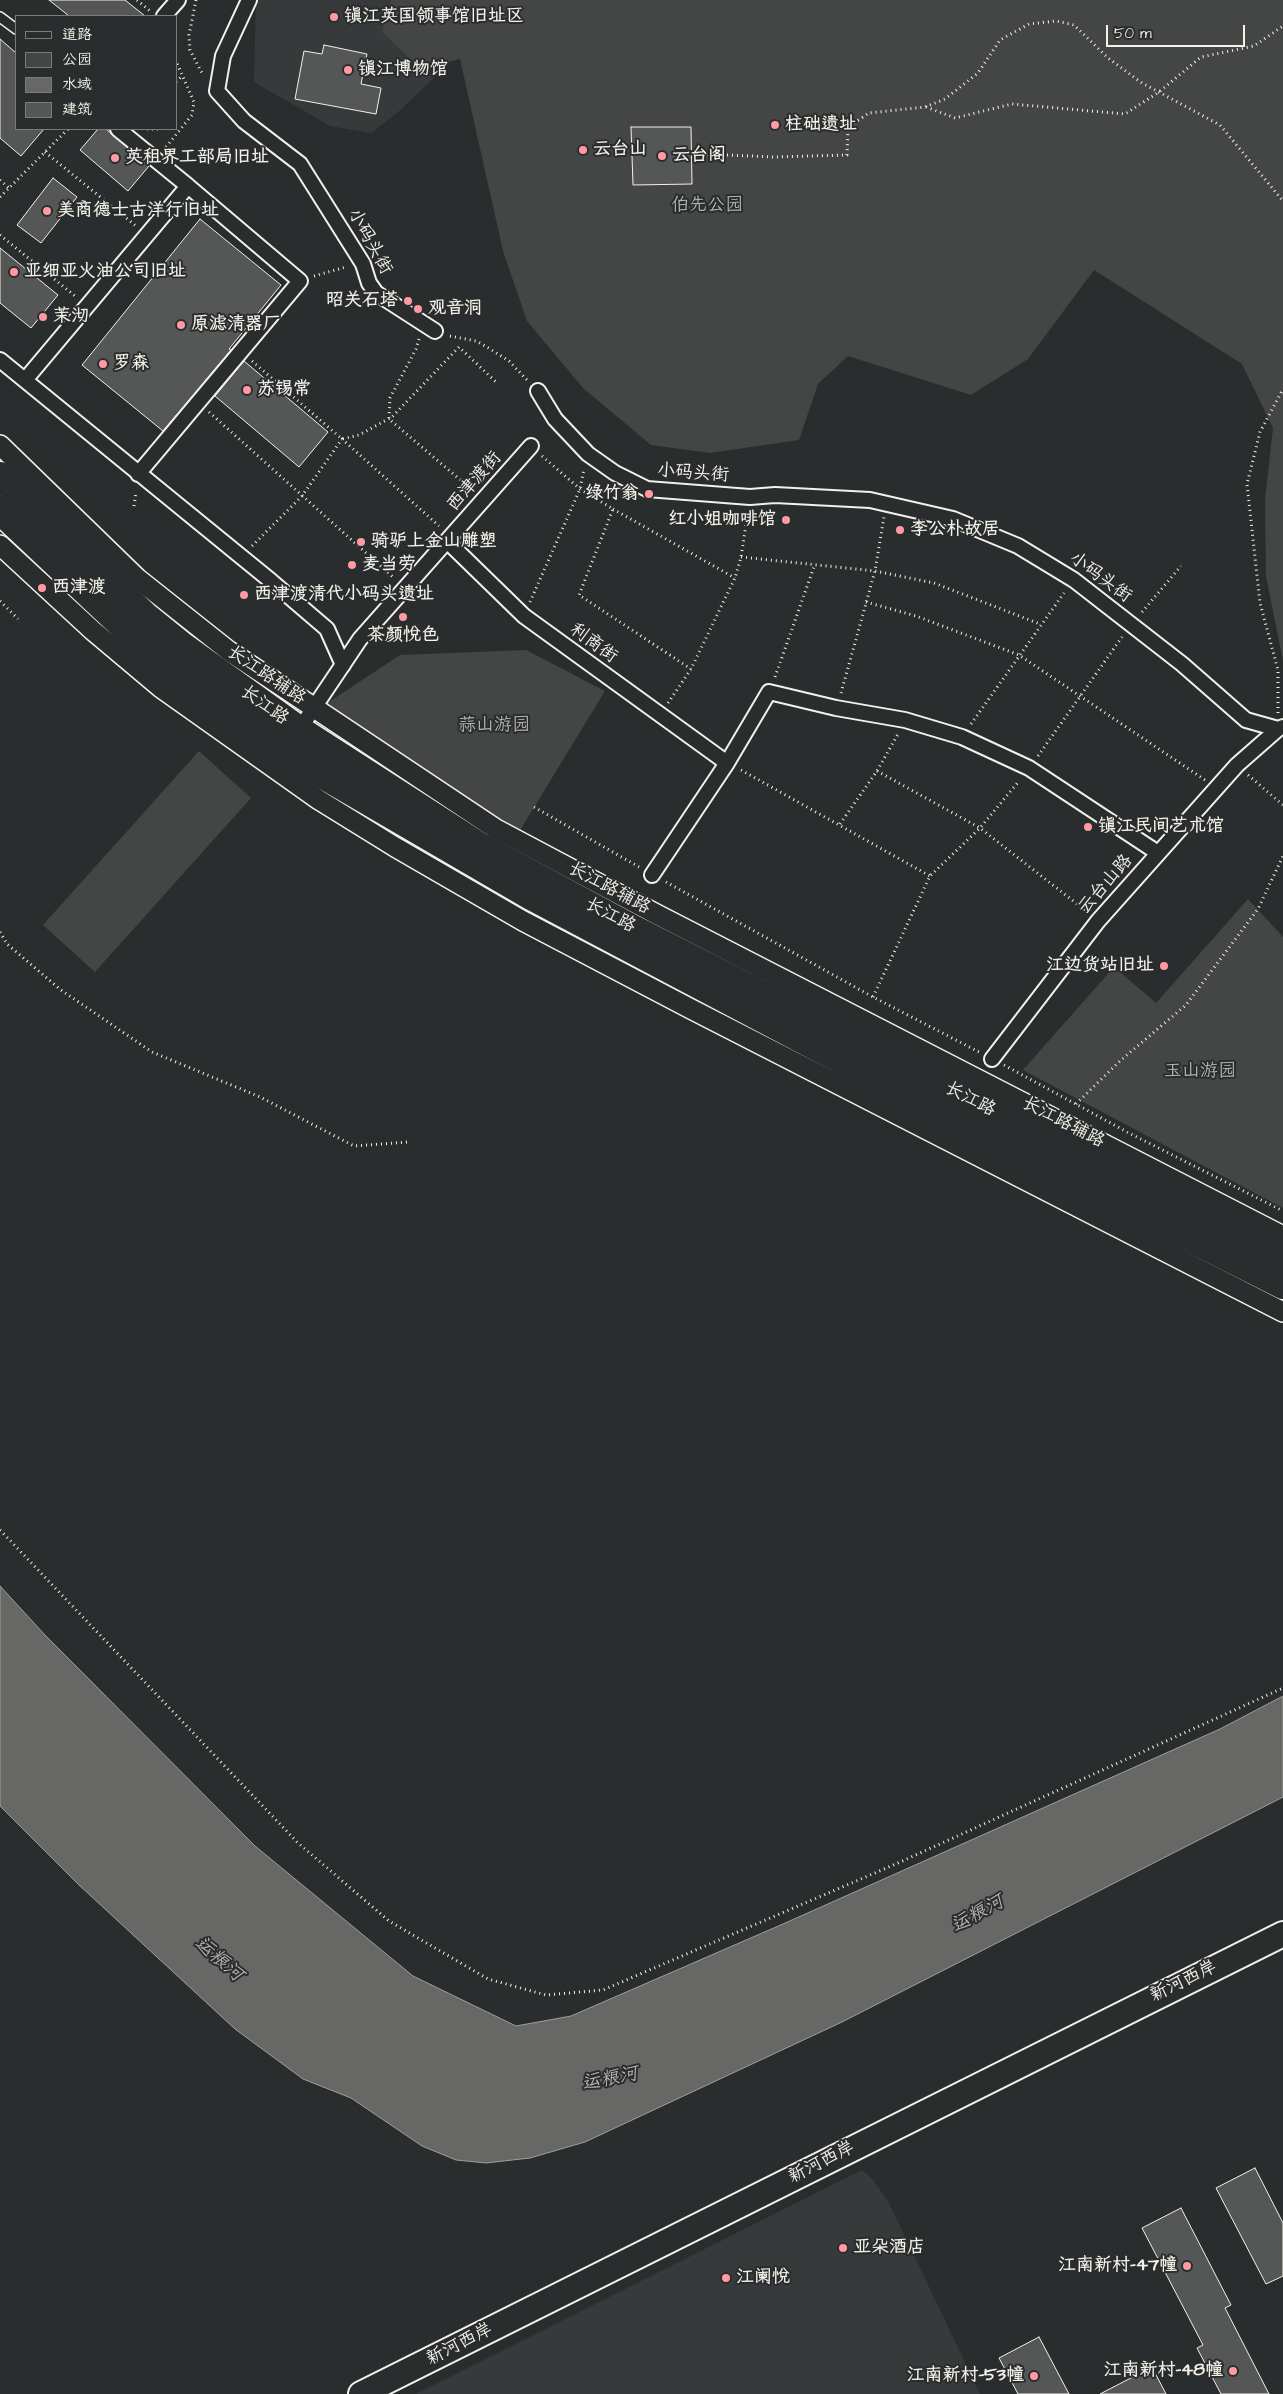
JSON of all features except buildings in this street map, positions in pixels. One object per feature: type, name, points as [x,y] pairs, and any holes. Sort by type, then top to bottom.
[{"type":"main road","name":"长江路","points":[[0,476],[40,517],[153,622],[221,676],[387,789],[488,851],[636,931],[1283,1259]]},
{"type":"main road","name":"长江路","points":[[0,510],[153,654],[218,704],[314,770],[523,891],[617,942],[978,1132],[1283,1285]]},
{"type":"street","points":[[165,15],[178,0]]},
{"type":"street","points":[[218,92],[223,56],[249,0]]},
{"type":"street","name":"小码头街","points":[[218,92],[244,121],[300,164],[323,197],[363,264],[369,283],[376,293],[435,330]]},
{"type":"street","points":[[119,130],[300,281],[138,474]]},
{"type":"street","points":[[25,380],[188,186]]},
{"type":"street","points":[[0,360],[326,629],[343,665]]},
{"type":"street","name":"小码头街","points":[[538,391],[555,419],[588,454],[615,472],[647,489],[750,497],[775,495],[870,500],[953,519],[1018,546],[1074,580],[1182,664],[1246,720],[1280,728]]},
{"type":"street","name":"长江路辅路","points":[[0,445],[137,578],[229,651],[496,829],[666,920],[1283,1236]]},
{"type":"street","name":"西津渡街","points":[[299,730],[360,640],[531,446]]},
{"type":"street","name":"利商街","points":[[447,541],[524,616],[659,716],[727,763]]},
{"type":"street","points":[[0,545],[92,630],[161,688],[318,800],[395,848],[523,921],[691,1010],[1283,1312]]},
{"type":"street","points":[[652,874],[727,763],[769,692],[836,708],[905,720],[962,736],[1029,768],[1158,853]]},
{"type":"street","name":"云台山路","points":[[992,1059],[1098,921],[1216,787],[1237,765],[1280,728]]},
{"type":"street","name":"新河西岸","points":[[361,2394],[1283,1934]]},
{"type":"lane","points":[[0,17],[15,28]]},
{"type":"path","points":[[137,0],[155,15]]},
{"type":"path","points":[[196,0],[190,25],[190,50],[198,68],[218,92]]},
{"type":"path","points":[[702,154],[774,157],[847,155],[848,127],[869,113],[925,107],[945,99],[978,73],[1000,40],[1029,24],[1056,21],[1074,25],[1108,58],[1159,92],[1220,125],[1283,201]]},
{"type":"path","points":[[925,107],[955,118],[1012,104],[1125,114],[1159,92],[1201,57],[1254,46],[1283,26]]},
{"type":"path","points":[[155,159],[180,132],[192,115],[194,102],[178,66]]},
{"type":"path","points":[[178,80],[182,76]]},
{"type":"path","points":[[0,197],[67,130]]},
{"type":"path","points":[[45,152],[147,235]]},
{"type":"path","points":[[0,180],[9,188]]},
{"type":"path","points":[[0,235],[87,306]]},
{"type":"path","points":[[310,277],[339,268]]},
{"type":"path","points":[[389,419],[390,398],[416,349],[423,322]]},
{"type":"path","points":[[435,330],[476,341],[487,347],[509,361],[538,391]]},
{"type":"path","points":[[242,558],[302,496],[342,439],[359,436],[389,419],[458,347],[496,382]]},
{"type":"path","points":[[241,352],[446,532],[447,541]]},
{"type":"path","points":[[1280,728],[1278,670],[1260,604],[1247,484],[1260,432],[1283,389]]},
{"type":"path","points":[[198,402],[405,588]]},
{"type":"path","points":[[389,419],[483,500]]},
{"type":"path","points":[[531,446],[580,489],[735,578]]},
{"type":"path","points":[[524,616],[580,489]]},
{"type":"path","points":[[659,716],[691,669],[735,578],[741,557],[750,497]]},
{"type":"path","points":[[836,708],[875,571],[886,504]]},
{"type":"path","points":[[613,509],[578,595],[691,669]]},
{"type":"path","points":[[741,557],[875,571],[934,583],[1040,624]]},
{"type":"path","points":[[769,692],[815,564]]},
{"type":"path","points":[[962,736],[1009,672],[1018,655],[1040,624],[1074,580]]},
{"type":"path","points":[[0,601],[18,619]]},
{"type":"path","points":[[866,602],[916,616],[1018,655],[1216,787]]},
{"type":"path","points":[[840,824],[877,771],[905,720]]},
{"type":"path","points":[[727,763],[840,824],[930,876]]},
{"type":"path","points":[[1237,765],[1283,805]]},
{"type":"path","points":[[877,771],[980,828],[1098,921]]},
{"type":"path","points":[[534,807],[873,997],[1283,1211]]},
{"type":"path","points":[[1076,1104],[1121,1060],[1186,1005],[1258,910],[1283,856]]},
{"type":"path","points":[[0,932],[7,944],[61,990],[152,1052],[260,1097],[354,1146],[408,1142]]},
{"type":"path","points":[[0,1530],[297,1842],[382,1915],[488,1980],[546,1995],[603,1990],[898,1863],[1283,1688]]},
{"type":"shaded area","name":"镇江博物馆","points":[[256,0],[503,0],[456,57],[398,112],[371,133],[330,126],[254,82]]},
{"type":"shaded area","points":[[862,2170],[873,2180],[888,2201],[980,2394],[416,2394]]},
{"type":"green space","name":"伯先公园","points":[[391,0],[1283,0],[1283,661],[1266,576],[1265,500],[1273,428],[1242,364],[1094,270],[1028,359],[971,395],[848,356],[818,384],[799,440],[710,453],[651,445],[583,388],[527,321],[503,251],[460,59],[420,68],[382,32]]},
{"type":"green space","name":"蒜山游园","points":[[526,650],[605,691],[519,832],[326,704],[400,655]]},
{"type":"green space","points":[[199,751],[251,798],[95,972],[43,925]]},
{"type":"green space","name":"玉山游园","points":[[1248,899],[1283,937],[1283,1208],[1023,1070],[1114,967],[1156,1003]]},
{"type":"water","name":"运粮河","points":[[0,1586],[45,1635],[255,1846],[413,1976],[516,2026],[571,2016],[783,1924],[1220,1729],[1283,1696],[1283,1797],[842,2022],[585,2142],[530,2158],[486,2163],[456,2160],[422,2146],[351,2098],[303,2079],[235,2029],[79,1885],[0,1806]]},
{"type":"place","name":"镇江英国领事馆旧址区","points":[[334,17]]},
{"type":"place","name":"镇江博物馆","points":[[348,70]]},
{"type":"place","name":"柱础遗址","points":[[775,125]]},
{"type":"place","name":"云台山","points":[[583,150]]},
{"type":"place","name":"云台阁","points":[[662,156]]},
{"type":"place","name":"英租界工部局旧址","points":[[115,158]]},
{"type":"place","name":"美商德士古洋行旧址","points":[[47,211]]},
{"type":"place","name":"亚细亚火油公司旧址","points":[[14,272]]},
{"type":"place","name":"昭关石塔","points":[[408,301]]},
{"type":"place","name":"观音洞","points":[[418,309]]},
{"type":"place","name":"茉沏","points":[[43,317]]},
{"type":"place","name":"原滤清器厂","points":[[181,325]]},
{"type":"place","name":"罗森","points":[[103,364]]},
{"type":"place","name":"苏锡常","points":[[247,390]]},
{"type":"place","name":"绿竹翁","points":[[649,494]]},
{"type":"place","name":"红小姐咖啡馆","points":[[786,520]]},
{"type":"place","name":"李公朴故居","points":[[900,530]]},
{"type":"place","name":"骑驴上金山雕塑","points":[[361,542]]},
{"type":"place","name":"麦当劳","points":[[352,565]]},
{"type":"place","name":"西津渡","points":[[42,588]]},
{"type":"place","name":"西津渡清代小码头遗址","points":[[244,595]]},
{"type":"place","name":"茶颜悦色","points":[[403,617]]},
{"type":"place","name":"镇江民间艺术馆","points":[[1088,827]]},
{"type":"place","name":"江边货站旧址","points":[[1164,966]]},
{"type":"place","name":"亚朵酒店","points":[[843,2248]]},
{"type":"place","name":"江南新村-47幢","points":[[1187,2266]]},
{"type":"place","name":"江阑悦","points":[[726,2278]]},
{"type":"place","name":"江南新村-48幢","points":[[1233,2371]]},
{"type":"place","name":"江南新村-53幢","points":[[1034,2376]]}]
